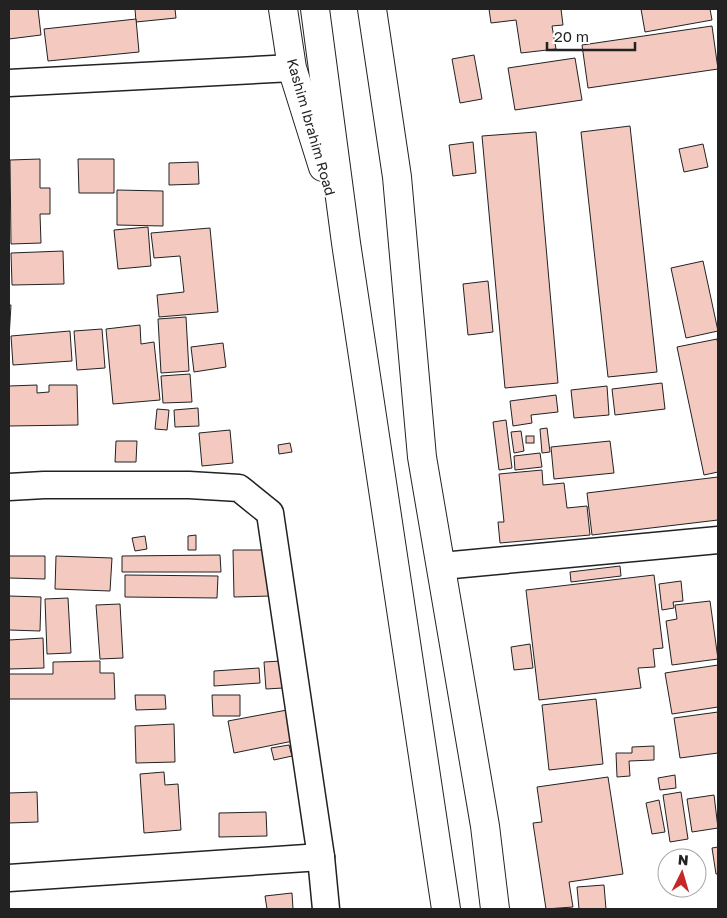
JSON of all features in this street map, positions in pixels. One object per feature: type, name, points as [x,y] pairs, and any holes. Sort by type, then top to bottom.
[{"type":"highway","name":"Kashim Ibrahim Road","points":[[283,9],[292,68],[346,243]]},
{"type":"highway","points":[[315,9],[346,243],[446,909]]},
{"type":"highway","points":[[372,9],[397,177],[422,457],[485,826],[495,909]]},
{"type":"street","points":[[9,83],[292,68]]},
{"type":"street","points":[[9,487],[44,485],[239,488],[270,513],[321,857],[326,909]]},
{"type":"street","points":[[442,566],[718,540]]},
{"type":"street","points":[[9,878],[321,857]]},
{"type":"building","points":[[9,9],[38,9],[41,35],[9,39]]},
{"type":"building","points":[[135,9],[175,9],[176,18],[136,22]]},
{"type":"building","points":[[489,9],[561,9],[563,25],[552,26],[556,49],[521,53],[516,20],[491,23]]},
{"type":"building","points":[[641,9],[710,9],[712,20],[645,32]]},
{"type":"building","points":[[136,19],[139,52],[48,61],[44,29]]},
{"type":"building","points":[[712,26],[718,69],[588,88],[582,45]]},
{"type":"building","points":[[474,55],[482,99],[460,103],[452,59]]},
{"type":"building","points":[[575,58],[582,100],[515,110],[508,68]]},
{"type":"building","points":[[630,126],[657,372],[608,377],[581,132]]},
{"type":"building","points":[[536,132],[558,383],[505,388],[482,136]]},
{"type":"building","points":[[473,142],[476,173],[453,176],[449,145]]},
{"type":"building","points":[[703,144],[708,167],[684,172],[679,149]]},
{"type":"building","points":[[40,159],[40,188],[50,188],[50,214],[40,214],[41,243],[11,244],[10,160]]},
{"type":"building","points":[[78,159],[114,159],[114,193],[79,193]]},
{"type":"building","points":[[198,162],[199,184],[169,185],[169,163]]},
{"type":"building","points":[[117,190],[163,191],[163,226],[117,225]]},
{"type":"building","points":[[148,227],[151,266],[118,269],[114,230]]},
{"type":"building","points":[[210,228],[218,312],[159,317],[157,295],[184,292],[180,256],[154,258],[151,233]]},
{"type":"building","points":[[63,251],[64,284],[12,285],[11,253]]},
{"type":"building","points":[[703,261],[718,331],[686,338],[671,268]]},
{"type":"building","points":[[488,281],[493,332],[468,335],[463,284]]},
{"type":"building","points":[[9,305],[11,305],[9,338]]},
{"type":"building","points":[[186,317],[189,371],[161,373],[158,319]]},
{"type":"building","points":[[140,325],[141,344],[154,342],[160,400],[113,404],[106,329]]},
{"type":"building","points":[[102,329],[105,368],[77,370],[74,331]]},
{"type":"building","points":[[70,331],[72,361],[13,365],[11,336]]},
{"type":"building","points":[[717,339],[718,472],[704,475],[677,347]]},
{"type":"building","points":[[223,343],[226,367],[194,372],[191,347]]},
{"type":"building","points":[[190,374],[192,402],[163,403],[161,376]]},
{"type":"building","points":[[662,383],[665,409],[615,415],[612,389]]},
{"type":"building","points":[[37,385],[37,393],[49,392],[49,385],[77,385],[78,425],[9,426],[9,386]]},
{"type":"building","points":[[607,386],[609,415],[574,418],[571,390]]},
{"type":"building","points":[[556,395],[558,412],[531,415],[532,423],[513,426],[510,401]]},
{"type":"building","points":[[198,408],[199,426],[175,427],[174,410]]},
{"type":"building","points":[[157,409],[169,410],[167,430],[155,429]]},
{"type":"building","points":[[506,420],[512,468],[499,470],[493,422]]},
{"type":"building","points":[[547,428],[550,452],[542,453],[540,429]]},
{"type":"building","points":[[230,430],[233,463],[202,466],[199,433]]},
{"type":"building","points":[[521,431],[524,451],[514,453],[511,432]]},
{"type":"building","points":[[526,436],[534,436],[534,443],[526,443]]},
{"type":"building","points":[[116,441],[137,441],[136,462],[115,462]]},
{"type":"building","points":[[610,441],[614,473],[554,479],[551,447]]},
{"type":"building","points":[[290,443],[292,452],[279,454],[278,445]]},
{"type":"building","points":[[540,453],[542,467],[515,470],[514,456]]},
{"type":"building","points":[[542,470],[543,485],[564,483],[567,508],[587,506],[590,535],[500,543],[498,522],[504,522],[499,474]]},
{"type":"building","points":[[718,477],[718,520],[592,535],[587,493]]},
{"type":"building","points":[[196,535],[196,550],[188,550],[188,536]]},
{"type":"building","points":[[145,536],[147,549],[135,551],[132,538]]},
{"type":"building","points":[[233,550],[270,550],[271,596],[234,597]]},
{"type":"building","points":[[220,555],[221,572],[122,572],[122,556]]},
{"type":"building","points":[[9,556],[45,556],[45,579],[9,578]]},
{"type":"building","points":[[56,556],[112,558],[110,591],[55,589]]},
{"type":"building","points":[[620,566],[621,576],[571,582],[570,572]]},
{"type":"building","points":[[125,575],[218,576],[217,598],[125,597]]},
{"type":"building","points":[[654,575],[663,648],[653,649],[655,667],[638,668],[641,688],[539,700],[526,590]]},
{"type":"building","points":[[681,581],[683,601],[673,602],[674,608],[662,610],[659,584]]},
{"type":"building","points":[[9,596],[41,597],[40,631],[9,630]]},
{"type":"building","points":[[68,598],[71,653],[47,654],[45,599]]},
{"type":"building","points":[[710,601],[718,659],[672,665],[666,621],[677,619],[675,605]]},
{"type":"building","points":[[120,604],[123,658],[100,659],[96,605]]},
{"type":"building","points":[[43,638],[44,668],[9,669],[9,640]]},
{"type":"building","points":[[530,644],[533,668],[514,670],[511,647]]},
{"type":"building","points":[[100,661],[100,673],[114,673],[115,699],[9,699],[9,674],[53,674],[53,662]]},
{"type":"building","points":[[281,661],[283,688],[266,689],[264,662]]},
{"type":"building","points":[[718,665],[718,707],[672,714],[665,673]]},
{"type":"building","points":[[259,668],[260,683],[214,686],[214,671]]},
{"type":"building","points":[[135,695],[165,695],[166,709],[136,710]]},
{"type":"building","points":[[212,695],[240,695],[240,716],[213,716]]},
{"type":"building","points":[[596,699],[603,764],[549,770],[542,705]]},
{"type":"building","points":[[287,710],[293,741],[234,753],[228,721]]},
{"type":"building","points":[[718,712],[718,753],[680,758],[674,718]]},
{"type":"building","points":[[174,724],[175,762],[136,763],[135,726]]},
{"type":"building","points":[[289,745],[292,756],[274,760],[271,748]]},
{"type":"building","points":[[654,746],[654,760],[629,761],[630,776],[617,777],[616,753],[632,753],[632,747]]},
{"type":"building","points":[[164,772],[165,785],[178,784],[181,830],[144,833],[140,774]]},
{"type":"building","points":[[675,775],[676,788],[660,790],[658,778]]},
{"type":"building","points":[[608,777],[623,874],[569,882],[573,907],[546,909],[533,823],[542,822],[537,787]]},
{"type":"building","points":[[37,792],[38,822],[9,823],[9,793]]},
{"type":"building","points":[[681,792],[688,839],[670,842],[663,795]]},
{"type":"building","points":[[714,795],[718,828],[692,832],[687,799]]},
{"type":"building","points":[[659,800],[665,832],[652,834],[646,803]]},
{"type":"building","points":[[266,812],[267,836],[219,837],[219,813]]},
{"type":"building","points":[[718,847],[718,874],[716,874],[712,848]]},
{"type":"building","points":[[604,885],[606,909],[579,909],[577,887]]},
{"type":"building","points":[[292,893],[293,909],[267,909],[265,896]]}]
